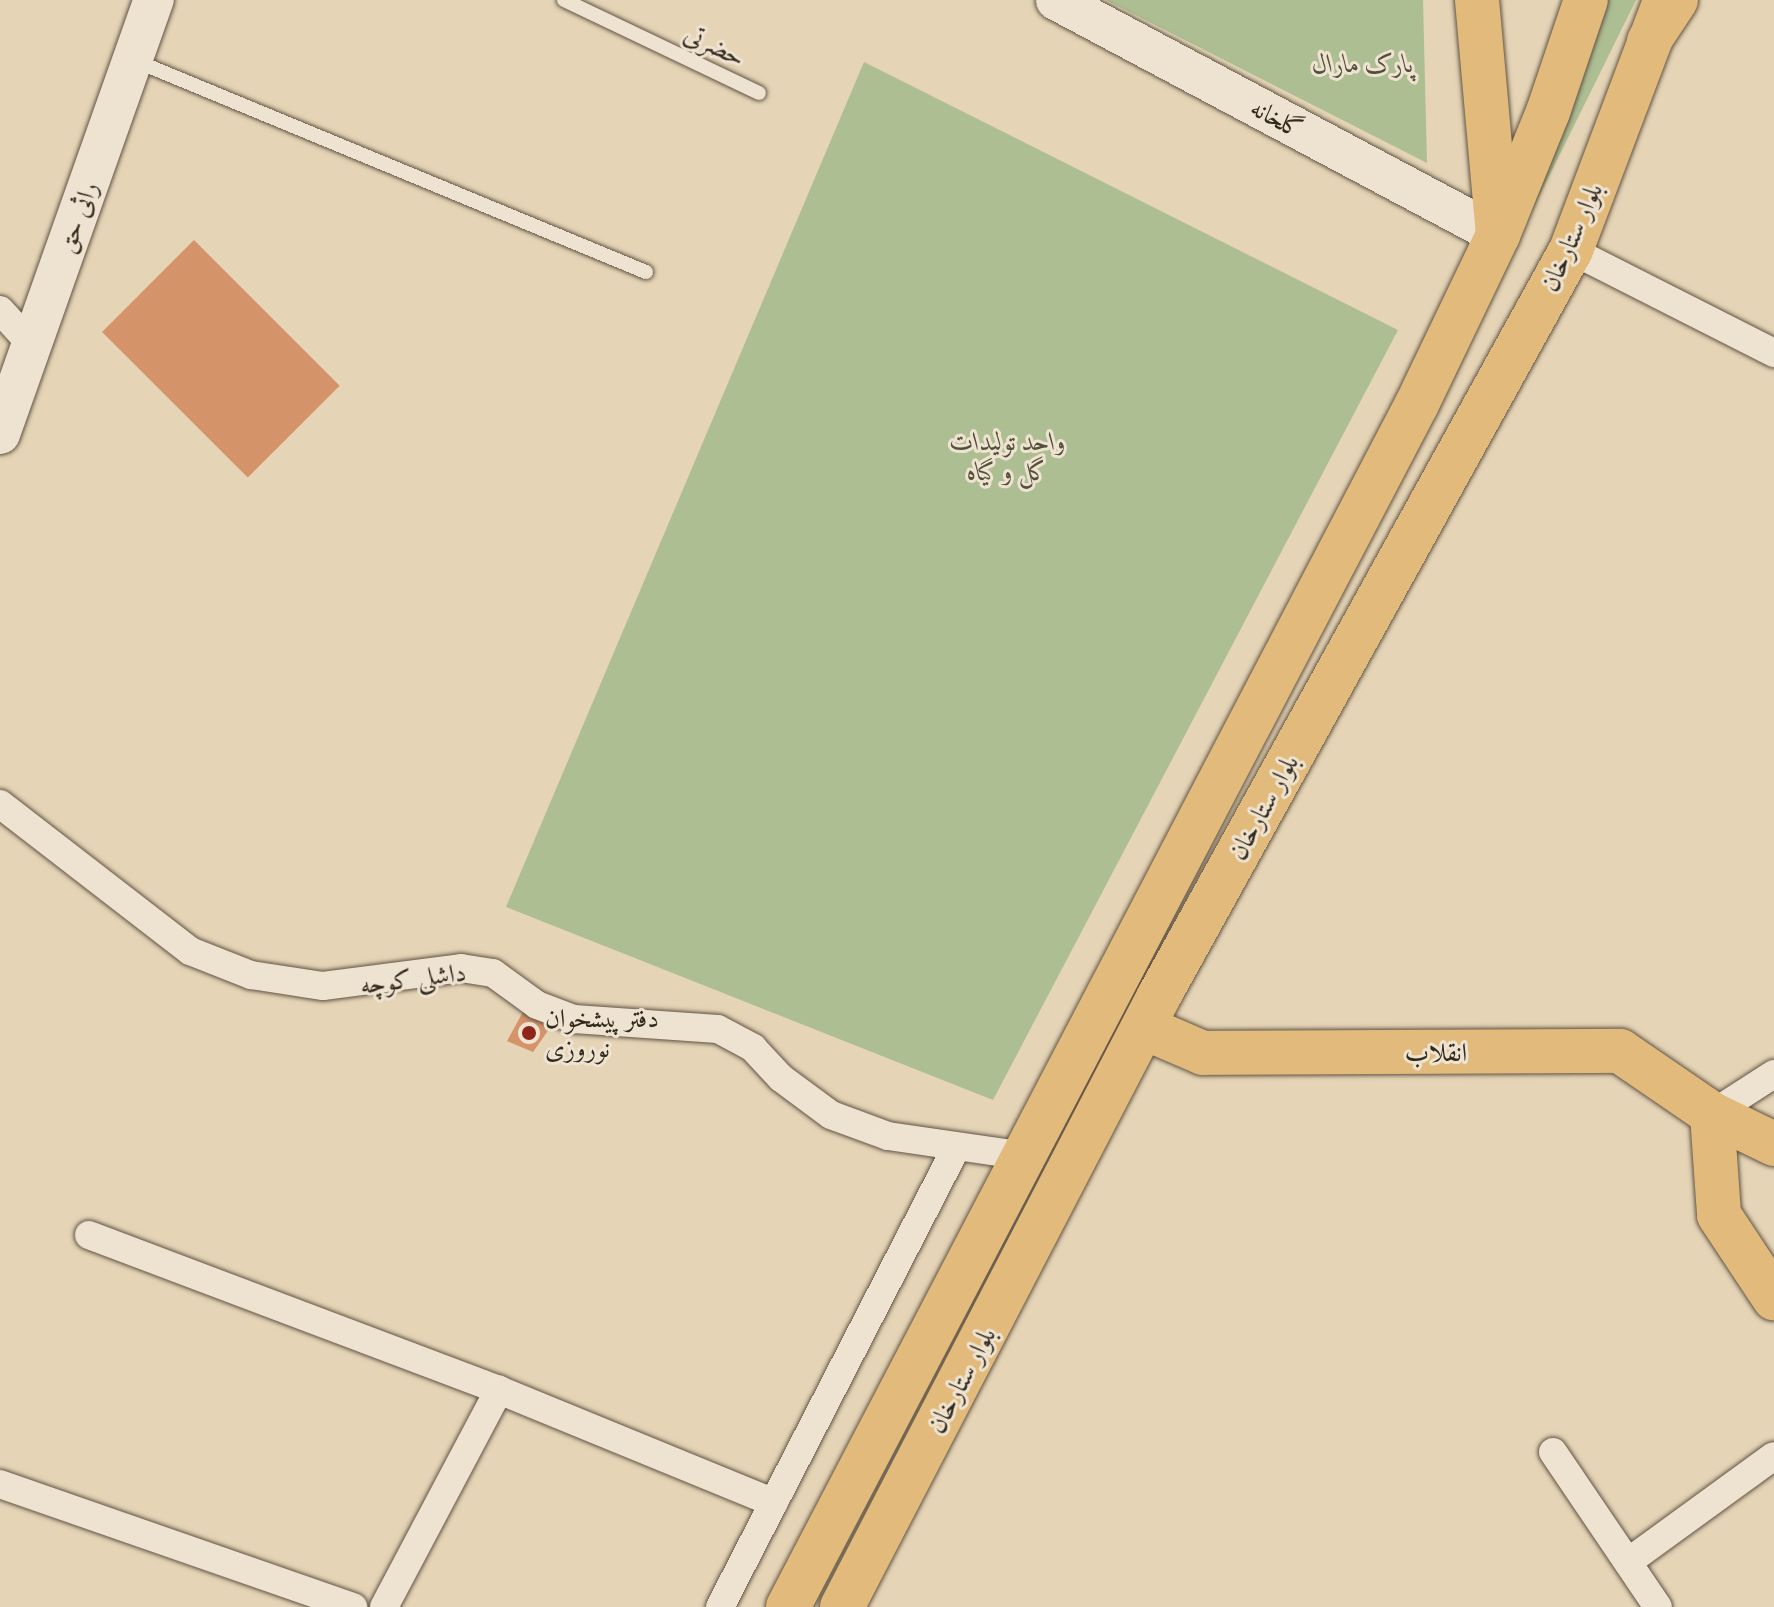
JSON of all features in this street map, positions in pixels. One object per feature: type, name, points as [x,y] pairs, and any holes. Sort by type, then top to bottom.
[{"type":"main road","name":"راثی حق","points":[[0,434],[154,0]]},
{"type":"main road","name":"گلخانه","points":[[1056,0],[1498,235]]},
{"type":"main road","points":[[1477,0],[1498,235]]},
{"type":"main road","name":"بلوار ستارخان","points":[[788,1607],[1417,404],[1498,235],[1548,112],[1586,0]]},
{"type":"main road","name":"بلوار ستارخان","points":[[842,1607],[1145,1028],[1571,250],[1665,0]]},
{"type":"main road","points":[[1649,41],[1676,0]]},
{"type":"main road","name":"انقلاب","points":[[1145,1028],[1203,1053],[1620,1051],[1712,1114],[1774,1144]]},
{"type":"main road","points":[[1712,1114],[1719,1215],[1774,1298]]},
{"type":"street","points":[[1571,250],[1774,353]]},
{"type":"street","points":[[0,310],[32,345]]},
{"type":"street","name":"داشلی کوچه","points":[[0,804],[190,951],[251,975],[345,986],[461,968],[493,973],[537,1005],[574,1019],[718,1029],[753,1048],[781,1078],[831,1115],[888,1136],[955,1150],[1025,1156]]},
{"type":"street","points":[[1712,1114],[1774,1074]]},
{"type":"street","points":[[720,1607],[955,1150]]},
{"type":"street","points":[[89,1235],[499,1390],[774,1503]]},
{"type":"street","points":[[384,1607],[499,1390]]},
{"type":"street","points":[[1553,1452],[1658,1607]]},
{"type":"street","points":[[1628,1562],[1774,1456]]},
{"type":"street","points":[[0,1484],[353,1607]]},
{"type":"lane","name":"حضرتی","points":[[564,0],[759,93]]},
{"type":"lane","points":[[133,60],[646,272]]},
{"type":"green space","name":"پارک مارال","points":[[1106,0],[1423,0],[1427,163]]},
{"type":"green space","points":[[1571,0],[1636,0],[1527,221]]},
{"type":"green space","name":"واحد تولیدات گل و گیاه","points":[[864,62],[1398,330],[993,1100],[506,907]]},
{"type":"building","points":[[194,240],[340,386],[248,478],[102,332]]},
{"type":"building","name":"دفتر پیشخوان نوروزی","points":[[524,1010],[552,1025],[533,1052],[507,1041]]},
{"type":"place","name":"دفتر پیشخوان نوروزی","points":[[529,1033]]}]
